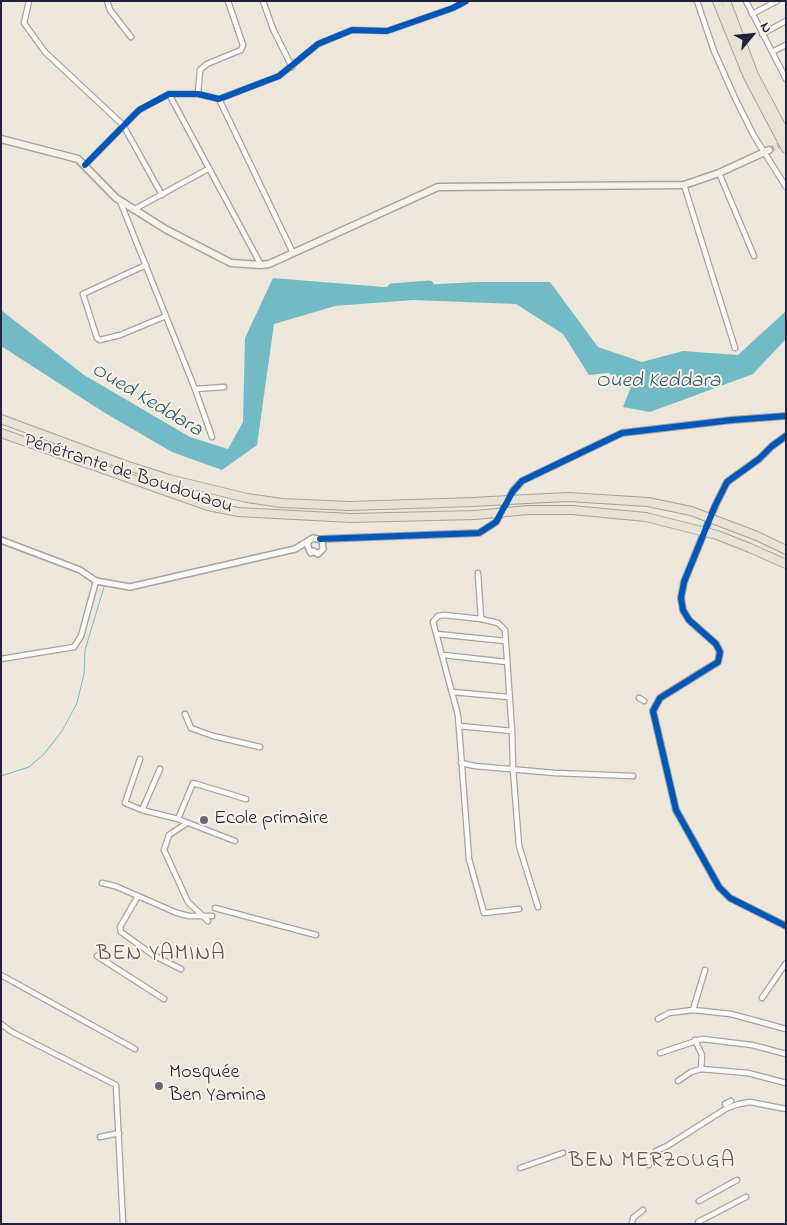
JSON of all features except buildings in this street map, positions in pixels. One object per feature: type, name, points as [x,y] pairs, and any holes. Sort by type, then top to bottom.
[{"type":"highway","points":[[717,1],[748,78],[786,149]]},
{"type":"highway","points":[[726,1],[754,75],[786,135]]},
{"type":"highway","name":"Pénétrante de Boudouaou","points":[[1,419],[125,465],[247,498],[282,503],[350,506],[569,497],[648,502],[691,511],[757,536],[786,550]]},
{"type":"highway","name":"Pénétrante de Boudouaou","points":[[1,433],[208,506],[238,512],[350,518],[475,515],[528,510],[572,510],[646,517],[717,535],[786,564]]},
{"type":"main road","points":[[1,139],[66,154],[78,159],[120,201],[133,210],[225,261],[261,265],[269,264],[438,187],[684,185],[719,173],[767,151]]},
{"type":"street","points":[[30,1],[24,23],[45,52],[123,125],[162,195]]},
{"type":"street","points":[[106,1],[110,10],[131,37]]},
{"type":"street","points":[[198,94],[200,70],[208,64],[241,50],[243,45],[228,1]]},
{"type":"street","points":[[263,1],[292,67]]},
{"type":"street","points":[[85,165],[139,110],[169,94],[198,94],[219,99],[279,76],[318,44],[352,30],[388,31],[453,8],[466,1]]},
{"type":"street","points":[[697,1],[714,51],[735,98],[786,187]]},
{"type":"street","points":[[746,1],[786,78]]},
{"type":"street","points":[[752,14],[777,1]]},
{"type":"street","points":[[762,34],[786,21]]},
{"type":"street","points":[[772,52],[786,45]]},
{"type":"street","points":[[169,94],[261,265]]},
{"type":"street","points":[[219,99],[293,253]]},
{"type":"street","points":[[133,210],[208,169]]},
{"type":"street","points":[[719,173],[754,256]]},
{"type":"street","points":[[684,185],[735,348]]},
{"type":"street","points":[[120,201],[195,389],[212,437]]},
{"type":"street","points":[[146,265],[83,294],[97,338],[100,340],[120,335],[166,316]]},
{"type":"street","points":[[195,389],[224,388]]},
{"type":"street","points":[[1,540],[80,570],[96,581],[130,587],[295,549],[314,538],[479,532],[496,522],[522,481],[622,433],[732,420],[786,416]]},
{"type":"street","points":[[786,436],[759,459],[727,482],[684,582],[681,598],[683,610],[689,620],[716,644],[720,652],[718,662],[660,698],[653,711],[676,810],[719,887],[730,898],[786,926]]},
{"type":"street","points":[[295,549],[318,554],[324,547],[338,538]]},
{"type":"street","points":[[320,539],[324,547]]},
{"type":"street","points":[[308,542],[310,551]]},
{"type":"street","points":[[478,573],[481,620]]},
{"type":"street","points":[[1,659],[74,647],[81,636],[96,581]]},
{"type":"street","points":[[519,909],[484,913],[469,859],[459,726],[438,634],[433,622],[438,616],[444,614],[498,623],[504,630],[519,846],[538,907]]},
{"type":"street","points":[[438,634],[505,641]]},
{"type":"street","points":[[443,655],[507,662]]},
{"type":"street","points":[[452,692],[510,696]]},
{"type":"street","points":[[639,698],[644,701]]},
{"type":"street","points":[[184,714],[191,728],[213,736],[260,747]]},
{"type":"street","points":[[459,726],[512,731]]},
{"type":"street","points":[[140,759],[125,802],[142,810],[178,819],[235,841]]},
{"type":"street","points":[[461,763],[513,769],[633,776]]},
{"type":"street","points":[[142,810],[160,769]]},
{"type":"street","points":[[178,819],[193,783],[246,799]]},
{"type":"street","points":[[187,823],[169,835],[164,850],[188,902],[208,921]]},
{"type":"street","points":[[102,883],[115,886],[177,913],[189,916],[212,916]]},
{"type":"street","points":[[138,896],[120,927],[121,932],[153,955],[181,969]]},
{"type":"street","points":[[215,908],[316,935]]},
{"type":"street","points":[[98,956],[164,999]]},
{"type":"street","points":[[762,998],[786,963]]},
{"type":"street","points":[[693,1010],[705,970]]},
{"type":"street","points":[[1,975],[135,1049]]},
{"type":"street","points":[[658,1019],[669,1013],[693,1010],[731,1014],[786,1029]]},
{"type":"street","points":[[1,1024],[12,1032],[116,1085],[123,1224]]},
{"type":"street","points":[[695,1040],[702,1055],[701,1069]]},
{"type":"street","points":[[660,1053],[695,1040],[752,1045],[786,1054]]},
{"type":"street","points":[[678,1081],[691,1072],[701,1069],[748,1073],[786,1083]]},
{"type":"street","points":[[725,1104],[731,1101]]},
{"type":"street","points":[[656,1151],[734,1105],[750,1102],[786,1109]]},
{"type":"street","points":[[100,1137],[119,1133]]},
{"type":"street","points":[[520,1168],[563,1153]]},
{"type":"street","points":[[647,1154],[649,1165]]},
{"type":"street","points":[[700,1201],[737,1180]]},
{"type":"street","points":[[698,1222],[746,1197]]},
{"type":"street","points":[[632,1224],[633,1218],[643,1210]]},
{"type":"water","name":"Oued Keddara","points":[[273,278],[384,287],[477,282],[550,282],[598,347],[642,362],[683,351],[738,355],[786,311],[786,339],[753,374],[650,412],[623,407],[632,384],[608,373],[589,375],[563,334],[516,304],[413,300],[335,306],[274,324],[257,445],[222,470],[172,452],[105,413],[1,346],[1,310],[84,375],[190,437],[228,449],[243,422],[245,338]]},
{"type":"waterway","name":"Oued Keddara","points":[[392,288],[429,285]]},
{"type":"waterway","points":[[1,776],[29,767],[44,754],[62,731],[77,703],[84,674],[85,650],[104,587]]},
{"type":"tunnel","points":[[769,150],[786,142]]},
{"type":"cycle path","points":[[85,165],[139,110],[169,94],[198,94],[219,99],[279,76],[318,44],[352,30],[387,31],[453,8],[466,1]]},
{"type":"cycle path","points":[[320,539],[479,533],[496,522],[513,491],[522,481],[622,433],[732,420],[786,416]]},
{"type":"cycle path","points":[[786,436],[759,459],[727,482],[715,506],[684,582],[681,598],[683,610],[689,620],[716,644],[720,652],[718,662],[660,698],[653,711],[676,810],[719,887],[730,898],[786,926]]},
{"type":"place","name":"Ecole primaire","points":[[204,820]]},
{"type":"place","name":"Mosquée Ben Yamina","points":[[159,1086]]},
{"type":"district","name":"BEN YAMINA","points":[[161,955]]},
{"type":"district","name":"BEN MERZOUGA","points":[[652,1162]]}]
